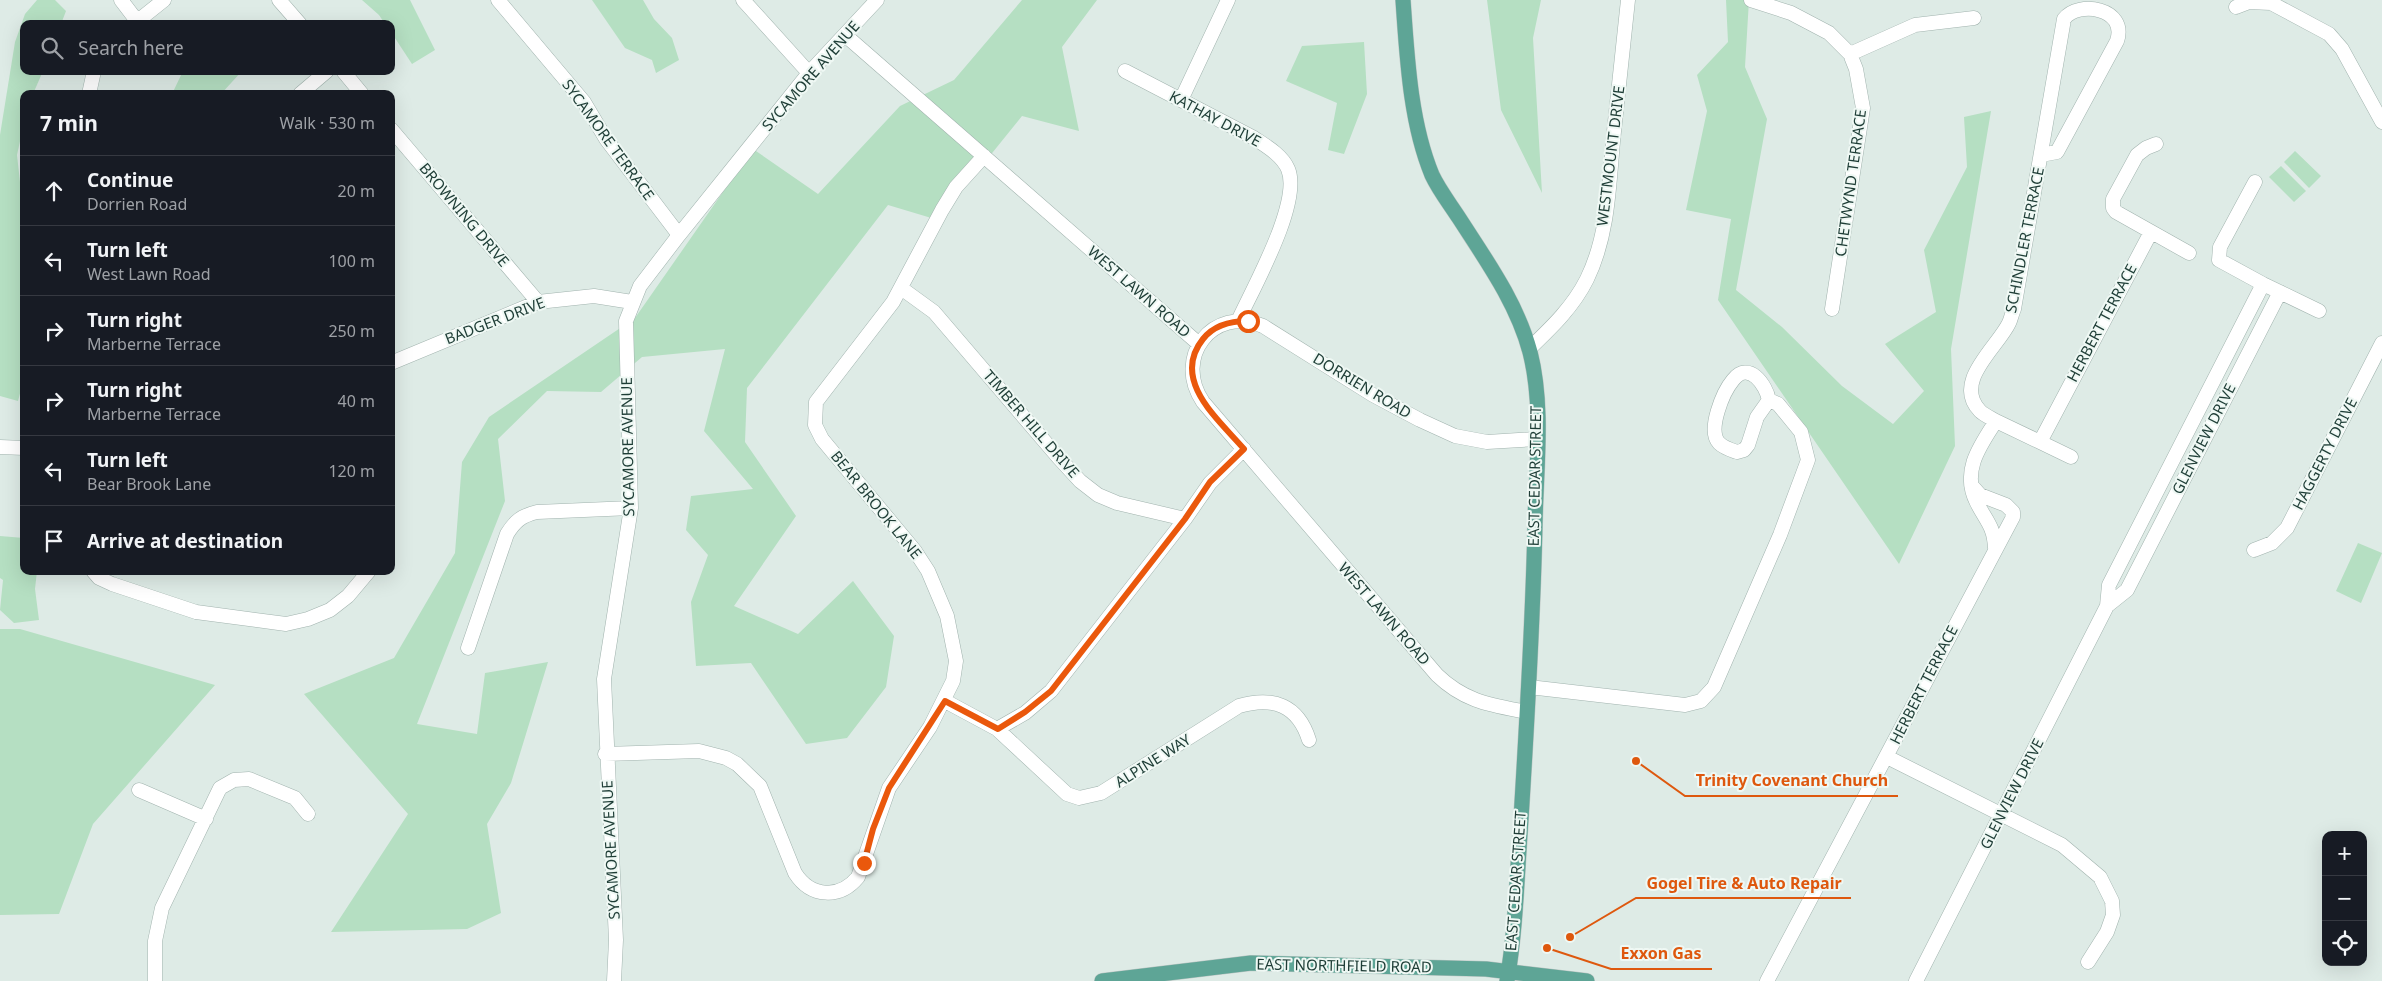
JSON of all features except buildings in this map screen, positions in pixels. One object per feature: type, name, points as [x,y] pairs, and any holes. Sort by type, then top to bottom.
[{"type":"main road","name":"EAST CEDAR STREET","points":[[1403,0],[1407,63],[1421,140],[1433,176],[1500,281],[1514,308],[1529,349],[1535,375],[1534,591],[1529,688],[1508,976]]},
{"type":"main road","name":"EAST NORTHFIELD ROAD","points":[[1102,981],[1219,974],[1251,964],[1587,981]]},
{"type":"street","points":[[122,0],[134,20]]},
{"type":"street","points":[[140,20],[164,0]]},
{"type":"street","points":[[279,0],[296,20]]},
{"type":"street","name":"SYCAMORE TERRACE","points":[[498,0],[584,102],[606,139],[679,235]]},
{"type":"street","points":[[743,0],[809,73]]},
{"type":"street","name":"SYCAMORE AVENUE","points":[[614,981],[616,940],[604,678],[631,508],[626,321],[640,286],[679,235],[809,73],[877,0]]},
{"type":"street","points":[[1181,100],[1228,0]]},
{"type":"street","name":"WESTMOUNT DRIVE","points":[[1529,349],[1562,318],[1572,304],[1587,278],[1598,250],[1607,211],[1628,0]]},
{"type":"street","name":"CHETWYND TERRACE","points":[[1751,0],[1791,13],[1829,33],[1850,54],[1860,83],[1863,108],[1832,309]]},
{"type":"street","name":"SCHINDLER TERRACE","points":[[1996,421],[1980,411],[1970,392],[1975,374],[2009,323],[2014,309],[2064,19],[2072,4],[2081,1],[2101,5],[2117,20],[2119,26],[2117,41],[2057,152],[2041,156]]},
{"type":"street","points":[[2236,7],[2248,2],[2270,3],[2329,34],[2342,49],[2382,122]]},
{"type":"street","points":[[1850,54],[1915,25],[1974,18]]},
{"type":"street","name":"WEST LAWN ROAD","points":[[845,36],[1199,344],[1192,364],[1193,379],[1198,394],[1437,675],[1451,689],[1484,704],[1527,712]]},
{"type":"street","name":"KATHAY DRIVE","points":[[1125,71],[1254,138],[1270,148],[1288,169],[1290,184],[1282,224],[1238,321]]},
{"type":"street","points":[[90,90],[93,75]]},
{"type":"street","points":[[305,90],[321,75]]},
{"type":"street","points":[[346,75],[359,90]]},
{"type":"street","name":"BROWNING DRIVE","points":[[395,134],[538,302]]},
{"type":"street","points":[[2156,144],[2146,148],[2137,155],[2112,204],[2116,212],[2188,253]]},
{"type":"street","name":"BEAR BROOK LANE","points":[[606,754],[699,751],[726,758],[737,764],[760,786],[800,880],[818,892],[833,893],[848,888],[858,877],[889,788],[945,701],[953,680],[956,661],[953,639],[939,593],[915,551],[817,433],[813,418],[816,402],[822,391],[873,330],[901,288],[956,187],[984,156]]},
{"type":"street","points":[[2255,182],[2220,247],[2218,256],[2222,262],[2319,311]]},
{"type":"street","name":"HERBERT TERRACE","points":[[2040,442],[2151,232]]},
{"type":"street","name":"GLENVIEW DRIVE","points":[[1916,981],[2107,606],[2109,586],[2264,284]]},
{"type":"street","name":"TIMBER HILL DRIVE","points":[[901,288],[934,312],[1080,481],[1098,495],[1117,503],[1185,519]]},
{"type":"street","name":"GLENVIEW DRIVE","points":[[2107,606],[2127,590],[2280,292]]},
{"type":"street","name":"BADGER DRIVE","points":[[395,361],[538,302],[594,296],[632,302]]},
{"type":"street","name":"DORRIEN ROAD","points":[[1199,344],[1213,329],[1238,321],[1263,326],[1373,395],[1455,436],[1487,442],[1536,439]]},
{"type":"street","name":"HAGGERTY DRIVE","points":[[2254,550],[2272,544],[2287,528],[2382,343]]},
{"type":"street","points":[[1752,374],[1760,378],[1767,390],[1769,400],[1761,409],[1748,445],[1744,450],[1737,452],[1719,443],[1715,435],[1714,420],[1733,380],[1738,375],[1752,374]]},
{"type":"street","points":[[1529,688],[1685,705],[1700,701],[1714,687],[1780,535],[1808,460],[1801,432],[1778,404],[1769,400]]},
{"type":"street","points":[[1995,548],[1993,529],[1977,504],[1970,473],[1974,455],[1996,421],[2071,457]]},
{"type":"street","points":[[0,447],[20,448]]},
{"type":"street","points":[[998,729],[1025,712],[1051,691],[1185,519],[1210,482],[1244,449]]},
{"type":"street","name":"HERBERT TERRACE","points":[[1767,981],[1887,758],[2012,517],[2013,512],[2006,505],[1980,495],[1972,486]]},
{"type":"street","points":[[468,648],[507,534],[513,523],[523,515],[537,512],[631,508]]},
{"type":"street","points":[[96,575],[112,584],[196,612],[286,624],[308,619],[330,610],[348,596],[366,575]]},
{"type":"street","name":"ALPINE WAY","points":[[945,701],[998,729],[1067,794],[1079,798],[1102,793],[1239,706],[1253,702],[1280,705],[1292,712],[1304,724],[1309,740]]},
{"type":"street","points":[[1887,758],[2062,845],[2100,877],[2112,901],[2113,914],[2107,932],[2088,962]]},
{"type":"street","points":[[155,981],[157,925],[162,908],[220,788],[241,779],[249,779],[295,798],[308,814]]},
{"type":"street","points":[[139,790],[206,819]]},
{"type":"green space","points":[[37,0],[55,0],[66,11],[63,20],[23,20],[25,14]]},
{"type":"green space","points":[[362,0],[410,0],[435,50],[412,64],[395,38],[395,20],[382,20]]},
{"type":"green space","points":[[592,0],[643,0],[654,19],[672,38],[679,60],[656,73],[652,60],[625,48]]},
{"type":"green space","points":[[1022,0],[1097,0],[1062,47],[1079,131],[1022,116],[938,220],[888,205],[747,388],[745,442],[796,516],[734,606],[798,634],[853,581],[894,636],[886,687],[847,738],[806,744],[751,663],[696,666],[691,602],[708,555],[686,530],[691,496],[753,489],[704,431],[725,349],[642,357],[601,392],[547,391],[498,439],[505,501],[417,724],[477,734],[485,673],[548,662],[511,783],[487,824],[501,913],[467,929],[331,932],[408,814],[304,694],[394,658],[455,553],[462,462],[489,417],[635,318],[753,149],[818,194],[900,106],[954,80]]},
{"type":"green space","points":[[1487,0],[1541,0],[1533,38],[1542,193],[1501,110]]},
{"type":"green space","points":[[1726,0],[1749,0],[1745,67],[1767,119],[1736,290],[1782,327],[1842,386],[1893,424],[1924,391],[1885,344],[1936,312],[1924,250],[1967,167],[1964,117],[1991,111],[1951,349],[1955,446],[1899,564],[1718,300],[1731,219],[1686,210],[1707,111],[1697,75],[1728,42]]},
{"type":"green space","points":[[20,28],[20,75],[41,75],[35,90],[20,90],[20,141],[17,155],[20,182],[20,393],[18,401],[0,396],[0,135],[15,42]]},
{"type":"green space","points":[[1364,42],[1367,94],[1344,154],[1328,150],[1337,103],[1286,81],[1302,46]]},
{"type":"green space","points":[[181,75],[238,75],[225,90],[174,90]]},
{"type":"green space","points":[[2295,151],[2321,176],[2309,188],[2284,162]]},
{"type":"green space","points":[[2281,166],[2306,191],[2294,202],[2269,177]]},
{"type":"green space","points":[[0,536],[20,538],[20,575],[37,575],[35,589],[39,620],[14,623],[0,610],[3,580],[0,578]]},
{"type":"green space","points":[[2358,543],[2382,553],[2361,603],[2336,591]]},
{"type":"green space","points":[[0,629],[20,629],[215,685],[93,824],[59,914],[0,915]]},
{"type":"place","name":"Trinity Covenant Church","points":[[1636,761]]},
{"type":"place","name":"Gogel Tire & Auto Repair","points":[[1570,937]]},
{"type":"place","name":"Exxon Gas","points":[[1547,948]]},
{"type":"route","points":[[864,863],[873,829],[889,788],[945,701],[998,729],[1025,712],[1051,691],[1185,519],[1210,482],[1222,468],[1244,449],[1198,394],[1192,374],[1192,364],[1199,344],[1213,329],[1232,322],[1248,321]]}]
